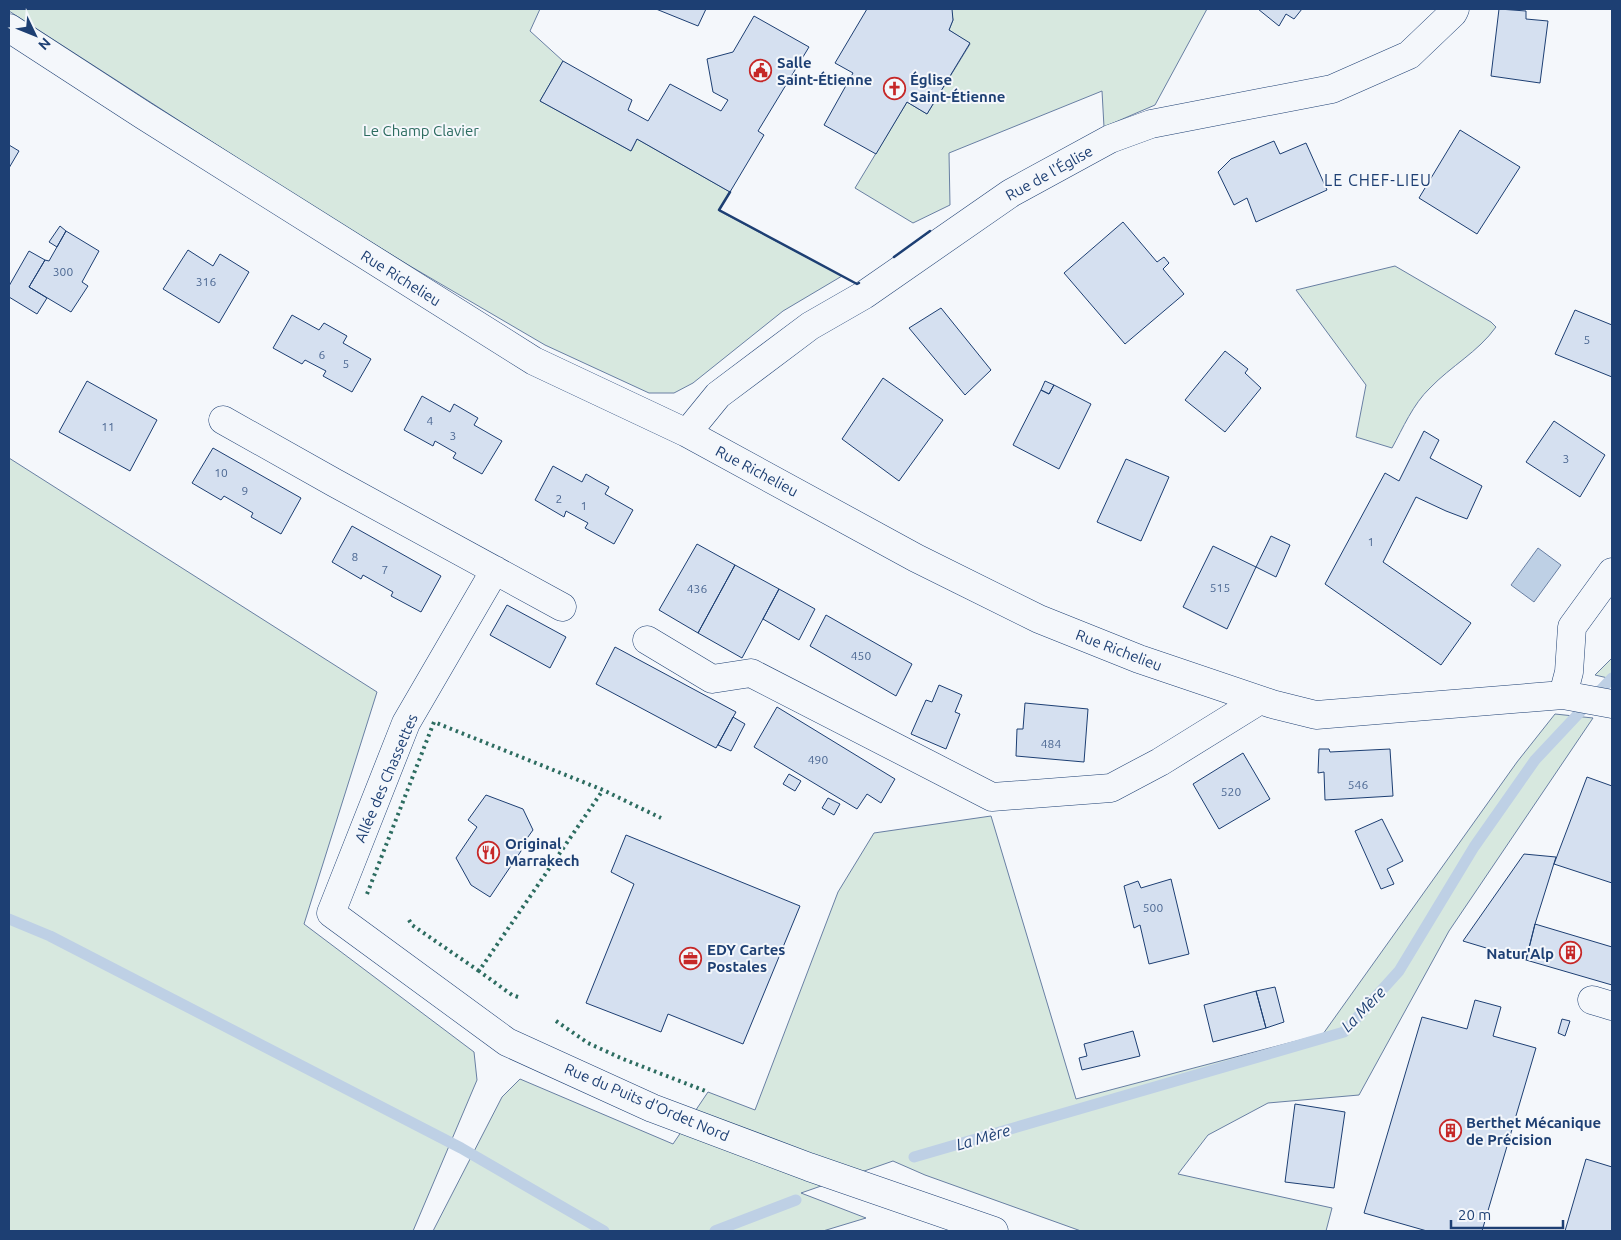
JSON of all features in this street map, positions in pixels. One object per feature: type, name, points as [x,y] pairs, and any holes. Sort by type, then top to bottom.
[{"type":"street","name":"Rue de l'Église","points":[[687,433],[718,395],[810,326],[864,295],[1011,193],[1110,139],[1151,124],[1332,90],[1409,55],[1455,9]]},
{"type":"street","name":"Rue Richelieu","points":[[9,28],[142,115],[534,361],[687,433],[916,558],[1038,619],[1139,659],[1260,700],[1316,715],[1568,696],[1612,704]]},
{"type":"street","points":[[223,420],[562,607]]},
{"type":"street","name":"Allée des Chassettes","points":[[331,913],[406,723],[495,570]]},
{"type":"street","points":[[1568,696],[1572,627],[1612,572]]},
{"type":"street","points":[[647,640],[712,678],[751,673],[992,797],[1111,788],[1160,762],[1260,700]]},
{"type":"street","name":"Rue du Puits d'Ordet Nord","points":[[331,913],[507,1042],[652,1108],[809,1167],[994,1231]]},
{"type":"green space","name":"Le Champ Clavier","points":[[9,9],[540,9],[530,31],[563,61],[540,101],[631,151],[637,139],[730,192],[719,211],[842,276],[783,311],[693,383],[674,393],[649,393],[545,345],[410,266],[296,196],[9,11]]},
{"type":"green space","points":[[951,9],[1207,9],[1155,105],[1104,127],[1102,91],[949,153],[950,205],[913,223],[855,188],[907,102],[927,114],[970,44],[949,30],[953,20]]},
{"type":"green space","points":[[1395,266],[1491,322],[1496,327],[1481,344],[1424,394],[1409,416],[1392,448],[1356,437],[1366,385],[1296,290]]},
{"type":"green space","points":[[9,458],[377,692],[304,924],[474,1052],[477,1080],[413,1231],[9,1231]]},
{"type":"green space","points":[[1612,658],[1612,679],[1595,675]]},
{"type":"green space","points":[[1555,714],[1593,718],[1449,931],[1359,1095],[1268,1103],[1208,1135],[1178,1174],[1332,1208],[1326,1231],[1081,1231],[925,1175],[893,1161],[801,1193],[866,1218],[823,1231],[433,1231],[502,1097],[520,1079],[673,1144],[708,1092],[755,1110],[838,892],[874,833],[991,816],[1076,1099],[1323,1034],[1517,762]]},
{"type":"water","points":[[1538,548],[1561,565],[1534,602],[1511,585]]},
{"type":"building","points":[[656,9],[706,9],[698,26]]},
{"type":"building","name":"Église Saint-Étienne","points":[[867,9],[952,9],[953,20],[949,30],[970,43],[927,114],[907,102],[876,154],[824,125],[853,73],[835,63]]},
{"type":"building","points":[[1258,9],[1302,9],[1294,19],[1286,14],[1279,26]]},
{"type":"building","points":[[1499,9],[1526,11],[1526,19],[1548,21],[1540,83],[1491,76]]},
{"type":"building","points":[[754,16],[809,47],[758,131],[764,135],[730,192],[637,139],[631,151],[540,101],[563,61],[632,100],[628,110],[648,121],[670,84],[721,111],[728,100],[713,92],[707,59],[733,52]]},
{"type":"building","points":[[1460,130],[1520,167],[1477,234],[1419,198]]},
{"type":"building","points":[[1274,141],[1280,154],[1306,143],[1327,190],[1256,222],[1247,198],[1234,205],[1218,172],[1231,159]]},
{"type":"building","points":[[9,145],[19,151],[9,168]]},
{"type":"building","points":[[1123,222],[1157,262],[1164,257],[1169,263],[1163,269],[1184,294],[1125,344],[1064,273]]},
{"type":"building","points":[[60,226],[66,231],[57,247],[49,242]]},
{"type":"building","points":[[66,231],[99,251],[82,282],[88,286],[71,312],[29,287],[45,260],[49,261]]},
{"type":"building","points":[[188,250],[213,266],[220,254],[249,272],[219,323],[163,289]]},
{"type":"building","points":[[29,251],[45,260],[29,287],[47,298],[37,314],[9,297],[9,286]]},
{"type":"building","points":[[941,308],[991,370],[965,395],[909,328]]},
{"type":"building","points":[[1575,310],[1612,325],[1612,377],[1555,354]]},
{"type":"building","points":[[292,315],[319,330],[324,323],[347,336],[343,343],[371,359],[352,392],[323,376],[326,371],[305,360],[302,364],[273,348]]},
{"type":"building","points":[[1225,351],[1248,369],[1245,373],[1261,388],[1225,432],[1185,400]]},
{"type":"building","points":[[883,378],[943,420],[899,481],[842,439]]},
{"type":"building","points":[[87,381],[157,420],[130,471],[59,432]]},
{"type":"building","points":[[1045,381],[1054,385],[1049,394],[1041,390]]},
{"type":"building","points":[[1054,385],[1091,404],[1059,469],[1013,445],[1041,390],[1049,394]]},
{"type":"building","points":[[422,396],[450,412],[454,404],[478,418],[474,425],[502,441],[482,474],[453,458],[456,453],[435,441],[433,446],[404,430]]},
{"type":"building","points":[[1554,421],[1605,455],[1580,497],[1526,462]]},
{"type":"building","points":[[1424,431],[1439,440],[1430,458],[1482,486],[1467,519],[1416,497],[1383,562],[1471,623],[1441,665],[1325,584],[1385,473],[1399,481]]},
{"type":"building","points":[[213,448],[301,498],[281,534],[251,517],[253,513],[224,496],[221,500],[192,483]]},
{"type":"building","points":[[1126,459],[1169,477],[1141,541],[1097,522]]},
{"type":"building","points":[[553,466],[582,482],[586,474],[609,487],[605,494],[633,510],[614,544],[585,528],[588,523],[566,511],[564,517],[535,500]]},
{"type":"building","points":[[352,526],[441,576],[421,612],[391,596],[393,592],[363,575],[361,579],[332,562]]},
{"type":"building","points":[[1271,536],[1290,545],[1276,577],[1256,567]]},
{"type":"building","points":[[697,544],[735,565],[698,633],[659,610]]},
{"type":"building","points":[[1213,546],[1256,567],[1227,629],[1183,607]]},
{"type":"building","points":[[735,565],[779,589],[742,658],[698,633]]},
{"type":"building","points":[[779,589],[815,609],[799,640],[763,619]]},
{"type":"building","points":[[507,605],[566,637],[550,668],[490,635]]},
{"type":"building","points":[[826,615],[912,664],[896,696],[810,646]]},
{"type":"building","points":[[615,647],[736,712],[716,748],[596,684]]},
{"type":"building","points":[[939,685],[962,695],[955,712],[960,714],[946,749],[911,734],[926,700],[932,702]]},
{"type":"building","points":[[1025,703],[1088,709],[1084,762],[1016,756],[1017,729],[1023,729]]},
{"type":"building","points":[[777,707],[895,779],[881,803],[867,794],[857,809],[754,747]]},
{"type":"building","points":[[733,717],[745,724],[731,751],[718,745]]},
{"type":"building","points":[[1319,749],[1329,749],[1330,752],[1390,749],[1393,796],[1325,800],[1324,772],[1318,773]]},
{"type":"building","points":[[1243,753],[1270,799],[1219,829],[1193,784]]},
{"type":"building","points":[[789,774],[801,781],[795,791],[783,784]]},
{"type":"building","points":[[1587,777],[1612,786],[1612,883],[1554,864]]},
{"type":"building","points":[[486,795],[523,809],[533,830],[490,897],[471,885],[456,858],[477,827],[468,820]]},
{"type":"building","points":[[828,798],[840,804],[834,815],[822,808]]},
{"type":"building","points":[[1382,819],[1403,861],[1387,869],[1394,884],[1381,889],[1355,831]]},
{"type":"building","name":"EDY Cartes Postales","points":[[626,835],[800,906],[743,1044],[668,1014],[661,1032],[586,1003],[634,884],[611,872]]},
{"type":"building","points":[[1524,854],[1556,857],[1526,960],[1463,941]]},
{"type":"building","points":[[1171,879],[1189,954],[1149,964],[1140,925],[1134,928],[1124,886],[1138,881],[1141,888]]},
{"type":"building","name":"Natur'Alp","points":[[1535,924],[1612,947],[1612,985],[1526,960]]},
{"type":"building","points":[[1275,987],[1284,1022],[1266,1028],[1256,991]]},
{"type":"building","points":[[1256,991],[1266,1028],[1213,1042],[1204,1005]]},
{"type":"building","name":"Berthet Mécanique de Précision","points":[[1475,1000],[1501,1007],[1493,1036],[1536,1048],[1482,1231],[1427,1231],[1364,1213],[1422,1017],[1467,1029]]},
{"type":"building","points":[[1562,1019],[1570,1021],[1565,1036],[1558,1033]]},
{"type":"building","points":[[1133,1031],[1140,1056],[1082,1070],[1079,1058],[1087,1056],[1084,1044]]},
{"type":"building","points":[[1295,1104],[1345,1112],[1334,1188],[1285,1182]]},
{"type":"building","points":[[1586,1159],[1612,1167],[1612,1231],[1565,1231]]},
{"type":"waterway","name":"La Mère","points":[[914,1157],[1344,1032],[1399,971],[1474,847],[1535,760],[1612,678]]},
{"type":"waterway","points":[[9,919],[50,936],[461,1148],[604,1231]]},
{"type":"waterway","name":"La Mère","points":[[715,1231],[796,1200]]},
{"type":"hedge","points":[[367,894],[434,722],[603,790],[661,818]]},
{"type":"hedge","points":[[518,997],[512,995],[479,971],[603,790]]},
{"type":"hedge","points":[[409,920],[412,925],[479,971]]},
{"type":"hedge","points":[[556,1021],[588,1043],[623,1059],[708,1092]]},
{"type":"wall","points":[[730,192],[719,210],[857,284],[859,283]]},
{"type":"wall","points":[[894,257],[930,231]]},
{"type":"place","name":"Salle Saint-Étienne","points":[[761,71]]},
{"type":"place","name":"Église Saint-Étienne","points":[[894,88]]},
{"type":"place","name":"Original Marrakech","points":[[489,852]]},
{"type":"place","name":"Natur'Alp","points":[[1570,953]]},
{"type":"place","name":"EDY Cartes Postales","points":[[691,958]]},
{"type":"place","name":"Berthet Mécanique de Précision","points":[[1450,1131]]},
{"type":"district","name":"LE CHEF-LIEU","points":[[1378,180]]}]
